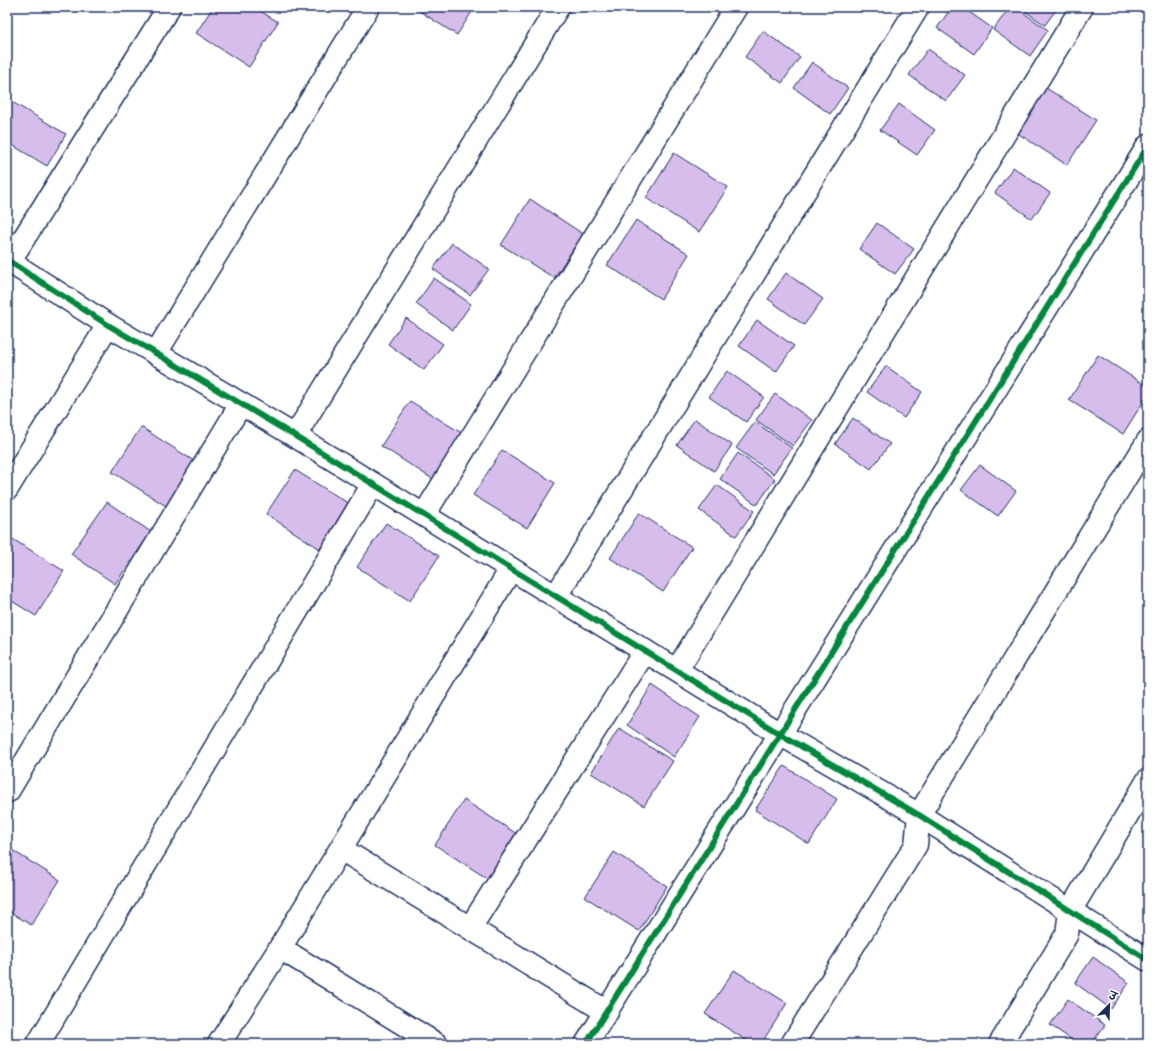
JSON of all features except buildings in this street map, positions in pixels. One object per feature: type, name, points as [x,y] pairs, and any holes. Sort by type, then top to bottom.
[{"type":"street","points":[[169,7],[8,261],[108,325],[374,484],[780,734],[919,815],[1148,960]]},
{"type":"street","points":[[156,353],[368,7]]},
{"type":"street","points":[[295,436],[558,7]]},
{"type":"street","points":[[424,515],[736,7]]},
{"type":"street","points":[[556,596],[918,7]]},
{"type":"street","points":[[677,670],[1082,7]]},
{"type":"street","points":[[586,1044],[1148,146]]},
{"type":"street","points":[[7,489],[108,325]]},
{"type":"street","points":[[8,791],[241,404]]},
{"type":"street","points":[[792,1044],[916,845],[919,815],[1148,441]]},
{"type":"street","points":[[38,1044],[374,484]]},
{"type":"street","points":[[219,1044],[341,849],[511,569]]},
{"type":"street","points":[[470,928],[645,651]]},
{"type":"street","points":[[1000,1044],[1068,934],[1070,911],[1148,780]]},
{"type":"street","points":[[341,849],[607,1012]]},
{"type":"street","points":[[280,948],[407,1037],[436,1044]]},
{"type":"cycle path","points":[[586,1044],[1148,146]]},
{"type":"cycle path","points":[[7,260],[108,325],[295,436],[780,734],[919,815],[1148,960]]}]
